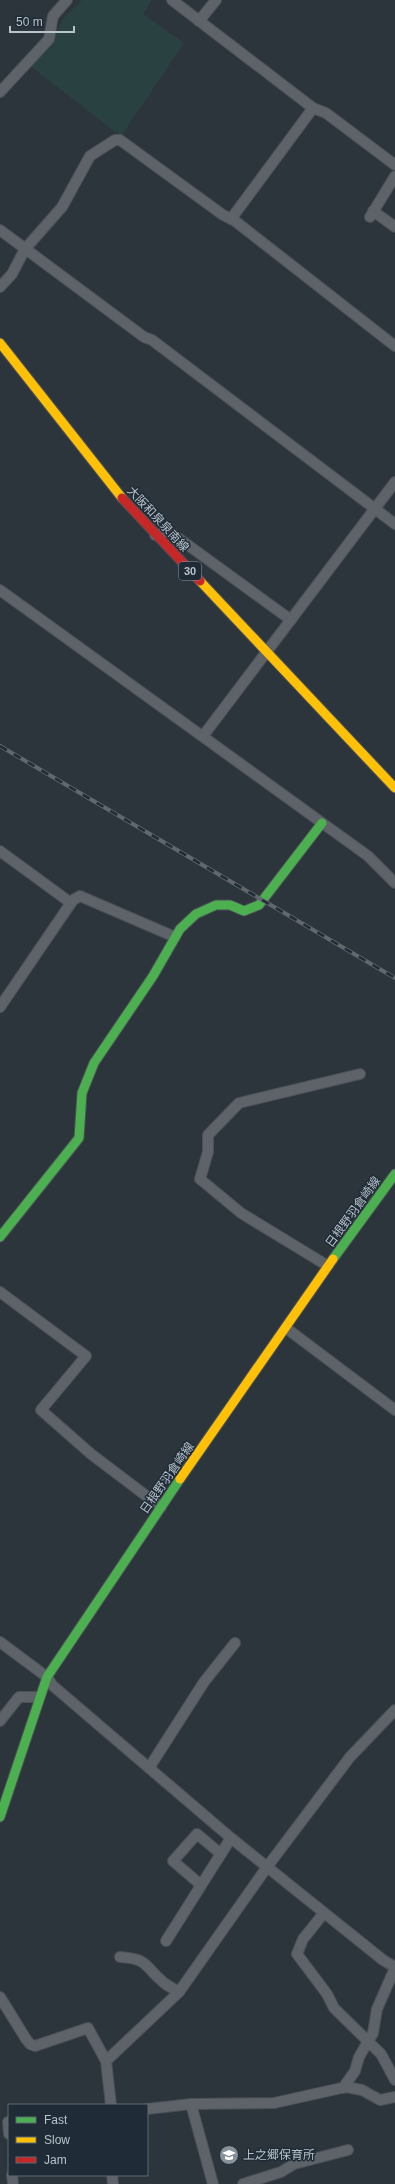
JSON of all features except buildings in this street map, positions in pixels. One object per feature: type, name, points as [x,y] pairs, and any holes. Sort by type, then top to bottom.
[{"type":"main road","name":"大阪和泉泉南線","points":[[0,343],[98,470],[155,534],[395,788]]},
{"type":"main road","points":[[0,1237],[79,1138],[82,1131],[82,1093],[88,1074],[116,1029],[152,977],[179,928],[194,915],[215,905],[224,904],[244,912],[253,910],[259,905],[322,823]]},
{"type":"main road","name":"日根野羽倉崎線","points":[[0,1817],[39,1697],[47,1677],[161,1507],[328,1266],[395,1174]]},
{"type":"street","points":[[0,92],[49,39],[53,16],[67,0]]},
{"type":"street","points":[[172,0],[313,108],[326,113],[395,165]]},
{"type":"street","points":[[199,21],[216,0]]},
{"type":"street","points":[[231,219],[313,108]]},
{"type":"street","points":[[0,287],[12,274],[26,249],[62,207],[90,156],[115,140],[120,140],[231,219],[395,346]]},
{"type":"street","points":[[395,176],[372,214],[395,227]]},
{"type":"street","points":[[0,230],[144,337],[152,340],[395,524]]},
{"type":"street","points":[[203,736],[395,482]]},
{"type":"street","points":[[155,534],[170,532],[291,620]]},
{"type":"street","points":[[0,590],[368,856],[395,883]]},
{"type":"street","points":[[0,851],[71,903]]},
{"type":"street","points":[[0,1007],[71,903],[80,896],[175,937]]},
{"type":"street","points":[[328,1266],[241,1213],[200,1179],[208,1152],[208,1135],[239,1103],[360,1074]]},
{"type":"street","points":[[0,1292],[86,1356],[41,1410],[91,1454],[161,1507]]},
{"type":"street","points":[[286,1328],[395,1410]]},
{"type":"street","points":[[0,1642],[47,1677],[52,1685],[231,1838],[395,1968],[377,2009],[373,2033],[359,2057],[355,2071],[342,2088]]},
{"type":"street","points":[[149,1768],[204,1682],[235,1643]]},
{"type":"street","points":[[0,1721],[19,1697],[39,1697]]},
{"type":"street","points":[[106,2060],[180,1992],[267,1867],[350,1757],[395,1710]]},
{"type":"street","points":[[201,1886],[173,1861],[197,1834],[221,1854]]},
{"type":"street","points":[[166,1941],[231,1838]]},
{"type":"street","points":[[324,1913],[303,1939],[297,1954],[327,1994],[334,2008],[381,2054],[395,2080]]},
{"type":"street","points":[[120,1957],[135,1958],[149,1966],[162,1981],[180,1992]]},
{"type":"street","points":[[0,1997],[30,2044],[35,2046],[42,2045],[88,2028],[106,2060],[111,2104]]},
{"type":"street","points":[[148,2109],[190,2104],[274,2103],[342,2088],[362,2090],[380,2100],[395,2097]]},
{"type":"street","points":[[190,2104],[213,2184]]},
{"type":"street","points":[[243,2184],[281,2172],[294,2164],[348,2150]]},
{"type":"green space","points":[[82,0],[152,0],[143,14],[184,43],[121,136],[29,65],[57,31],[63,19]]},
{"type":"railway","points":[[0,746],[395,978]]},
{"type":"traffic: fast","points":[[0,1237],[79,1138],[82,1093],[94,1063],[153,976],[180,929],[196,914],[216,905],[230,905],[244,911],[259,905],[322,823]]},
{"type":"traffic: fast","points":[[333,1259],[395,1174]]},
{"type":"traffic: fast","points":[[0,1817],[47,1677],[180,1479]]},
{"type":"traffic: slow","points":[[0,343],[122,498]]},
{"type":"traffic: slow","points":[[200,581],[395,788]]},
{"type":"traffic: slow","points":[[180,1479],[333,1259]]},
{"type":"traffic: jam","points":[[122,498],[200,581]]},
{"type":"place","name":"上之郷保育所","points":[[229,2155]]}]
